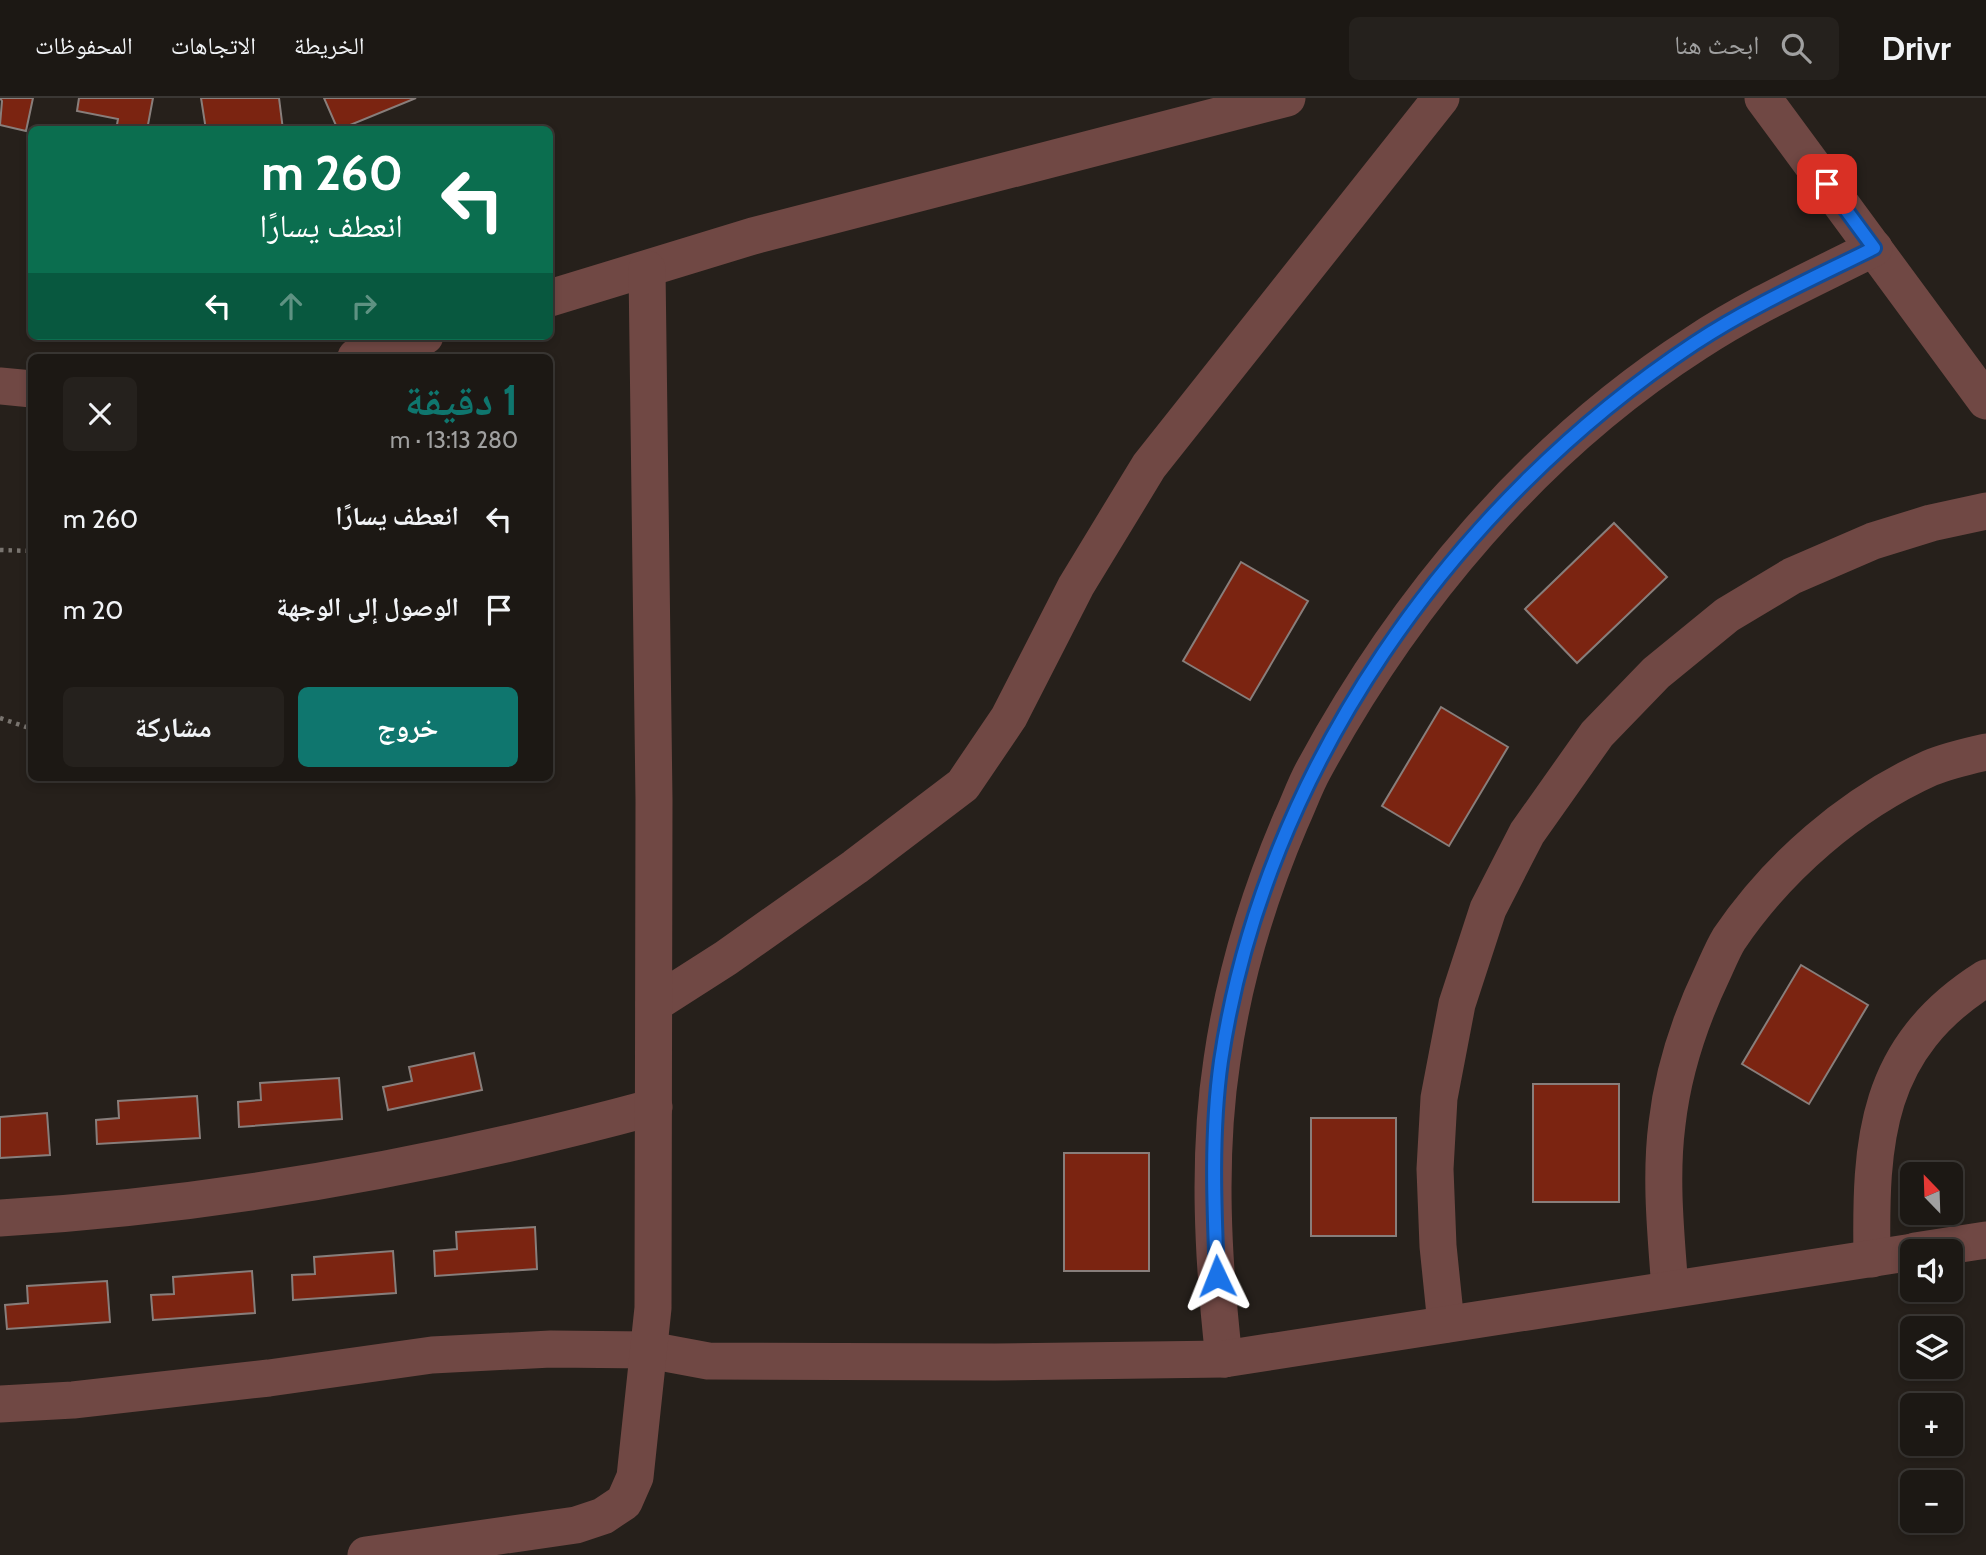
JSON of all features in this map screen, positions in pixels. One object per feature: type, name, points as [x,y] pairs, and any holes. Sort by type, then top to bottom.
[{"type":"street","points":[[553,297],[753,236],[1287,98]]},
{"type":"street","points":[[654,1004],[726,958],[963,785],[1009,718],[1076,586],[1149,466],[1441,98]]},
{"type":"street","points":[[1763,98],[1986,401]]},
{"type":"street","points":[[1224,1359],[1218,1304],[1214,1161],[1221,1062],[1235,989],[1255,914],[1312,772],[1394,636],[1487,523],[1549,459],[1607,407],[1696,342],[1874,248]]},
{"type":"street","points":[[366,1555],[576,1525],[603,1516],[624,1502],[635,1477],[653,1308],[654,800],[648,269]]},
{"type":"street","points":[[366,354],[412,340]]},
{"type":"street","points":[[0,386],[28,389]]},
{"type":"street","points":[[1446,1324],[1438,1246],[1435,1168],[1439,1098],[1457,1004],[1484,921],[1527,833],[1597,734],[1656,673],[1727,615],[1792,576],[1873,541],[1931,523],[1986,512]]},
{"type":"street","points":[[1670,1289],[1665,1186],[1667,1124],[1686,1034],[1728,941],[1755,904],[1786,870],[1847,817],[1892,788],[1931,768],[1986,752]]},
{"type":"street","points":[[1872,1259],[1875,1139],[1884,1104],[1899,1072],[1935,1018],[1986,978]]},
{"type":"street","points":[[0,1217],[141,1206],[264,1191],[381,1171],[593,1124],[654,1107]]},
{"type":"street","points":[[1963,1244],[1986,1240]]},
{"type":"street","points":[[0,1404],[73,1400],[432,1355],[551,1349],[649,1350],[708,1362],[1224,1359],[1900,1254]]},
{"type":"path","points":[[0,550],[28,551]]},
{"type":"path","points":[[0,718],[28,728]]},
{"type":"building","points":[[0,98],[33,98],[26,131],[0,125]]},
{"type":"building","points":[[79,98],[153,98],[148,126],[117,126],[118,119],[77,111]]},
{"type":"building","points":[[201,98],[279,98],[282,126],[205,126]]},
{"type":"building","points":[[324,98],[416,98],[348,126],[336,126]]},
{"type":"building","points":[[1614,523],[1667,577],[1577,663],[1525,609]]},
{"type":"building","points":[[1241,562],[1308,601],[1250,700],[1183,661]]},
{"type":"building","points":[[1441,707],[1508,747],[1449,846],[1382,806]]},
{"type":"building","points":[[1801,965],[1868,1005],[1809,1104],[1742,1064]]},
{"type":"building","points":[[474,1053],[482,1090],[388,1110],[383,1087],[412,1081],[409,1067]]},
{"type":"building","points":[[339,1078],[342,1119],[239,1127],[238,1102],[261,1100],[260,1083]]},
{"type":"building","points":[[1533,1084],[1619,1084],[1619,1202],[1533,1202]]},
{"type":"building","points":[[197,1096],[200,1138],[97,1144],[96,1120],[119,1118],[118,1101]]},
{"type":"building","points":[[47,1113],[50,1155],[0,1158],[0,1117]]},
{"type":"building","points":[[1311,1118],[1396,1118],[1396,1236],[1311,1236]]},
{"type":"building","points":[[1064,1153],[1149,1153],[1149,1271],[1064,1271]]},
{"type":"building","points":[[535,1227],[537,1269],[435,1276],[434,1251],[457,1249],[456,1232]]},
{"type":"building","points":[[393,1251],[396,1293],[293,1300],[292,1275],[315,1274],[314,1257]]},
{"type":"building","points":[[252,1271],[255,1313],[153,1320],[151,1295],[174,1294],[173,1277]]},
{"type":"building","points":[[107,1281],[110,1322],[7,1329],[5,1305],[28,1303],[27,1286]]},
{"type":"route","points":[[1217,1276],[1214,1186],[1221,1062],[1235,989],[1255,914],[1312,772],[1394,636],[1496,513],[1549,459],[1607,407],[1696,342],[1874,248],[1827,184]]}]
